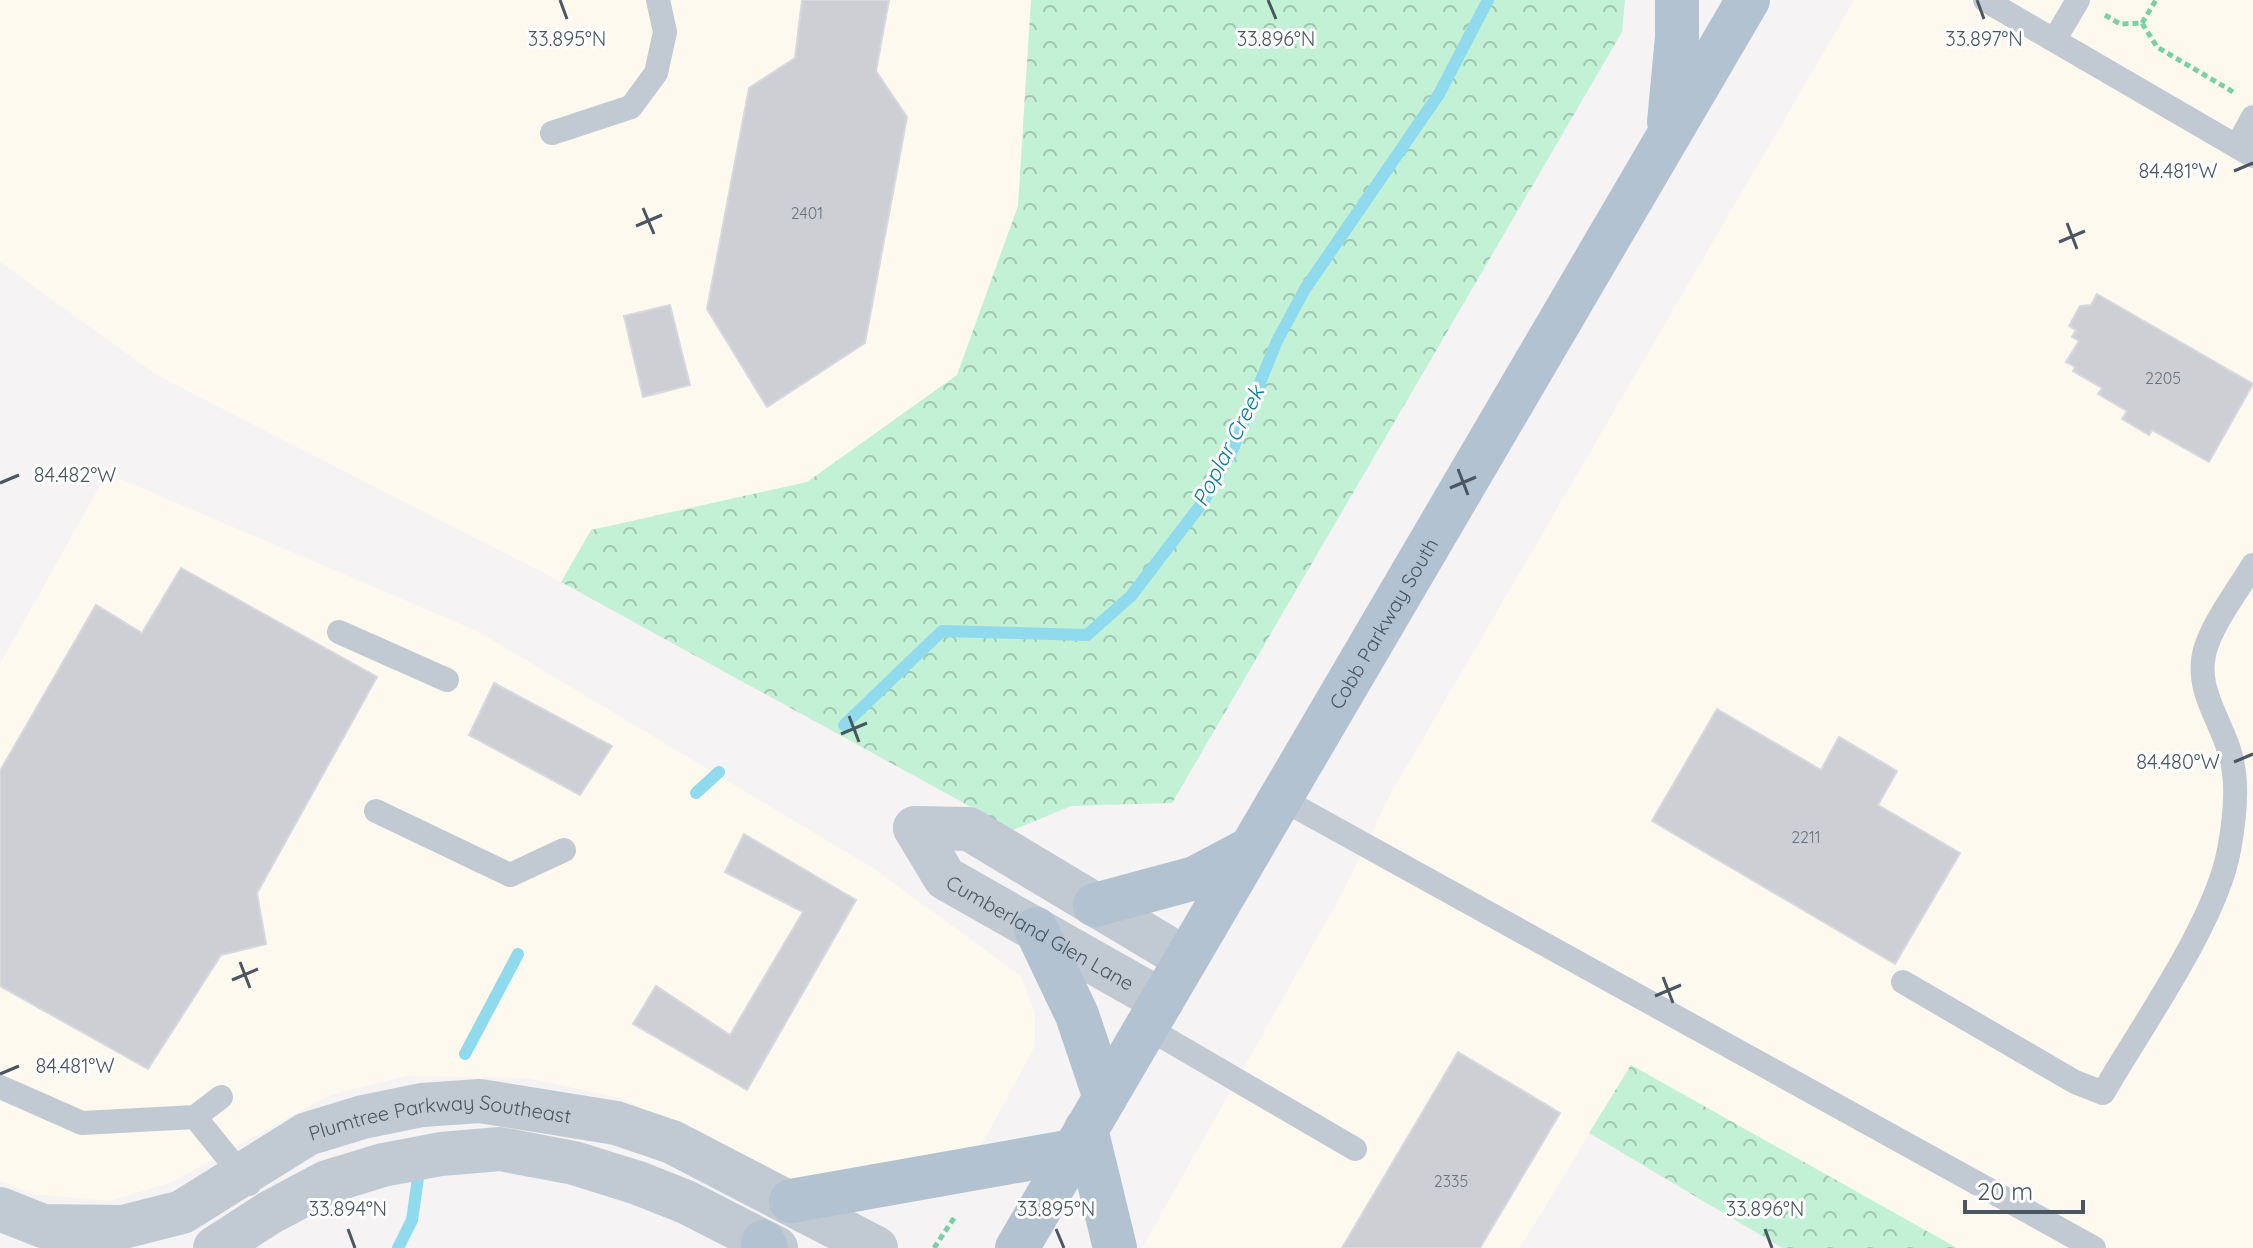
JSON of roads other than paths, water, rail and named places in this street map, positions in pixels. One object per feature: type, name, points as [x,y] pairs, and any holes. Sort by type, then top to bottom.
[{"type":"main road","points":[[1668,136],[1677,37],[1677,0]]},
{"type":"main road","name":"Cobb Parkway South","points":[[1017,1248],[1748,0]]},
{"type":"main road","points":[[1095,905],[1195,878],[1250,849]]},
{"type":"main road","points":[[1036,929],[1083,1030],[1088,1126],[1115,1248]]},
{"type":"main road","points":[[791,1201],[1088,1126]]},
{"type":"street","name":"Cumberland Glen Lane","points":[[1154,1014],[1036,929],[945,878],[915,828],[969,829],[1186,959]]},
{"type":"street","name":"Plumtree Parkway Southeast","points":[[0,1209],[43,1226],[123,1227],[182,1212],[307,1134],[422,1105],[480,1101],[616,1123],[672,1142],[791,1201],[876,1248]]},
{"type":"street","name":"Plumtree Parkway Southeast","points":[[215,1248],[269,1213],[327,1182],[383,1165],[441,1154],[500,1149],[574,1163],[638,1183],[686,1202],[768,1246]]},
{"type":"lane","points":[[552,133],[631,107],[656,73],[665,32],[658,0]]},
{"type":"lane","points":[[1985,0],[2245,151],[2253,117]]},
{"type":"lane","points":[[2055,39],[2078,0]]},
{"type":"lane","points":[[1903,982],[2051,1069],[2103,1093],[2208,910],[2228,854],[2236,788],[2233,762],[2203,685],[2203,661],[2207,643],[2253,565]]},
{"type":"lane","points":[[339,632],[447,680]]},
{"type":"lane","points":[[1280,798],[2094,1248]]},
{"type":"lane","points":[[376,811],[510,875],[564,850]]},
{"type":"lane","points":[[1154,1014],[1355,1149]]},
{"type":"lane","points":[[0,1087],[82,1123],[195,1117],[221,1097]]},
{"type":"lane","points":[[195,1117],[243,1175],[269,1213]]},
{"type":"waterway","name":"Poplar Creek","points":[[844,725],[942,631],[1087,635],[1131,596],[1203,502],[1232,451],[1277,341],[1305,289],[1439,94],[1488,0]]},
{"type":"waterway","name":"Poplar Creek","points":[[696,793],[719,772]]},
{"type":"waterway","name":"Poplar Creek","points":[[465,1054],[518,954]]},
{"type":"waterway","name":"Poplar Creek","points":[[398,1248],[412,1220],[419,1171]]}]
